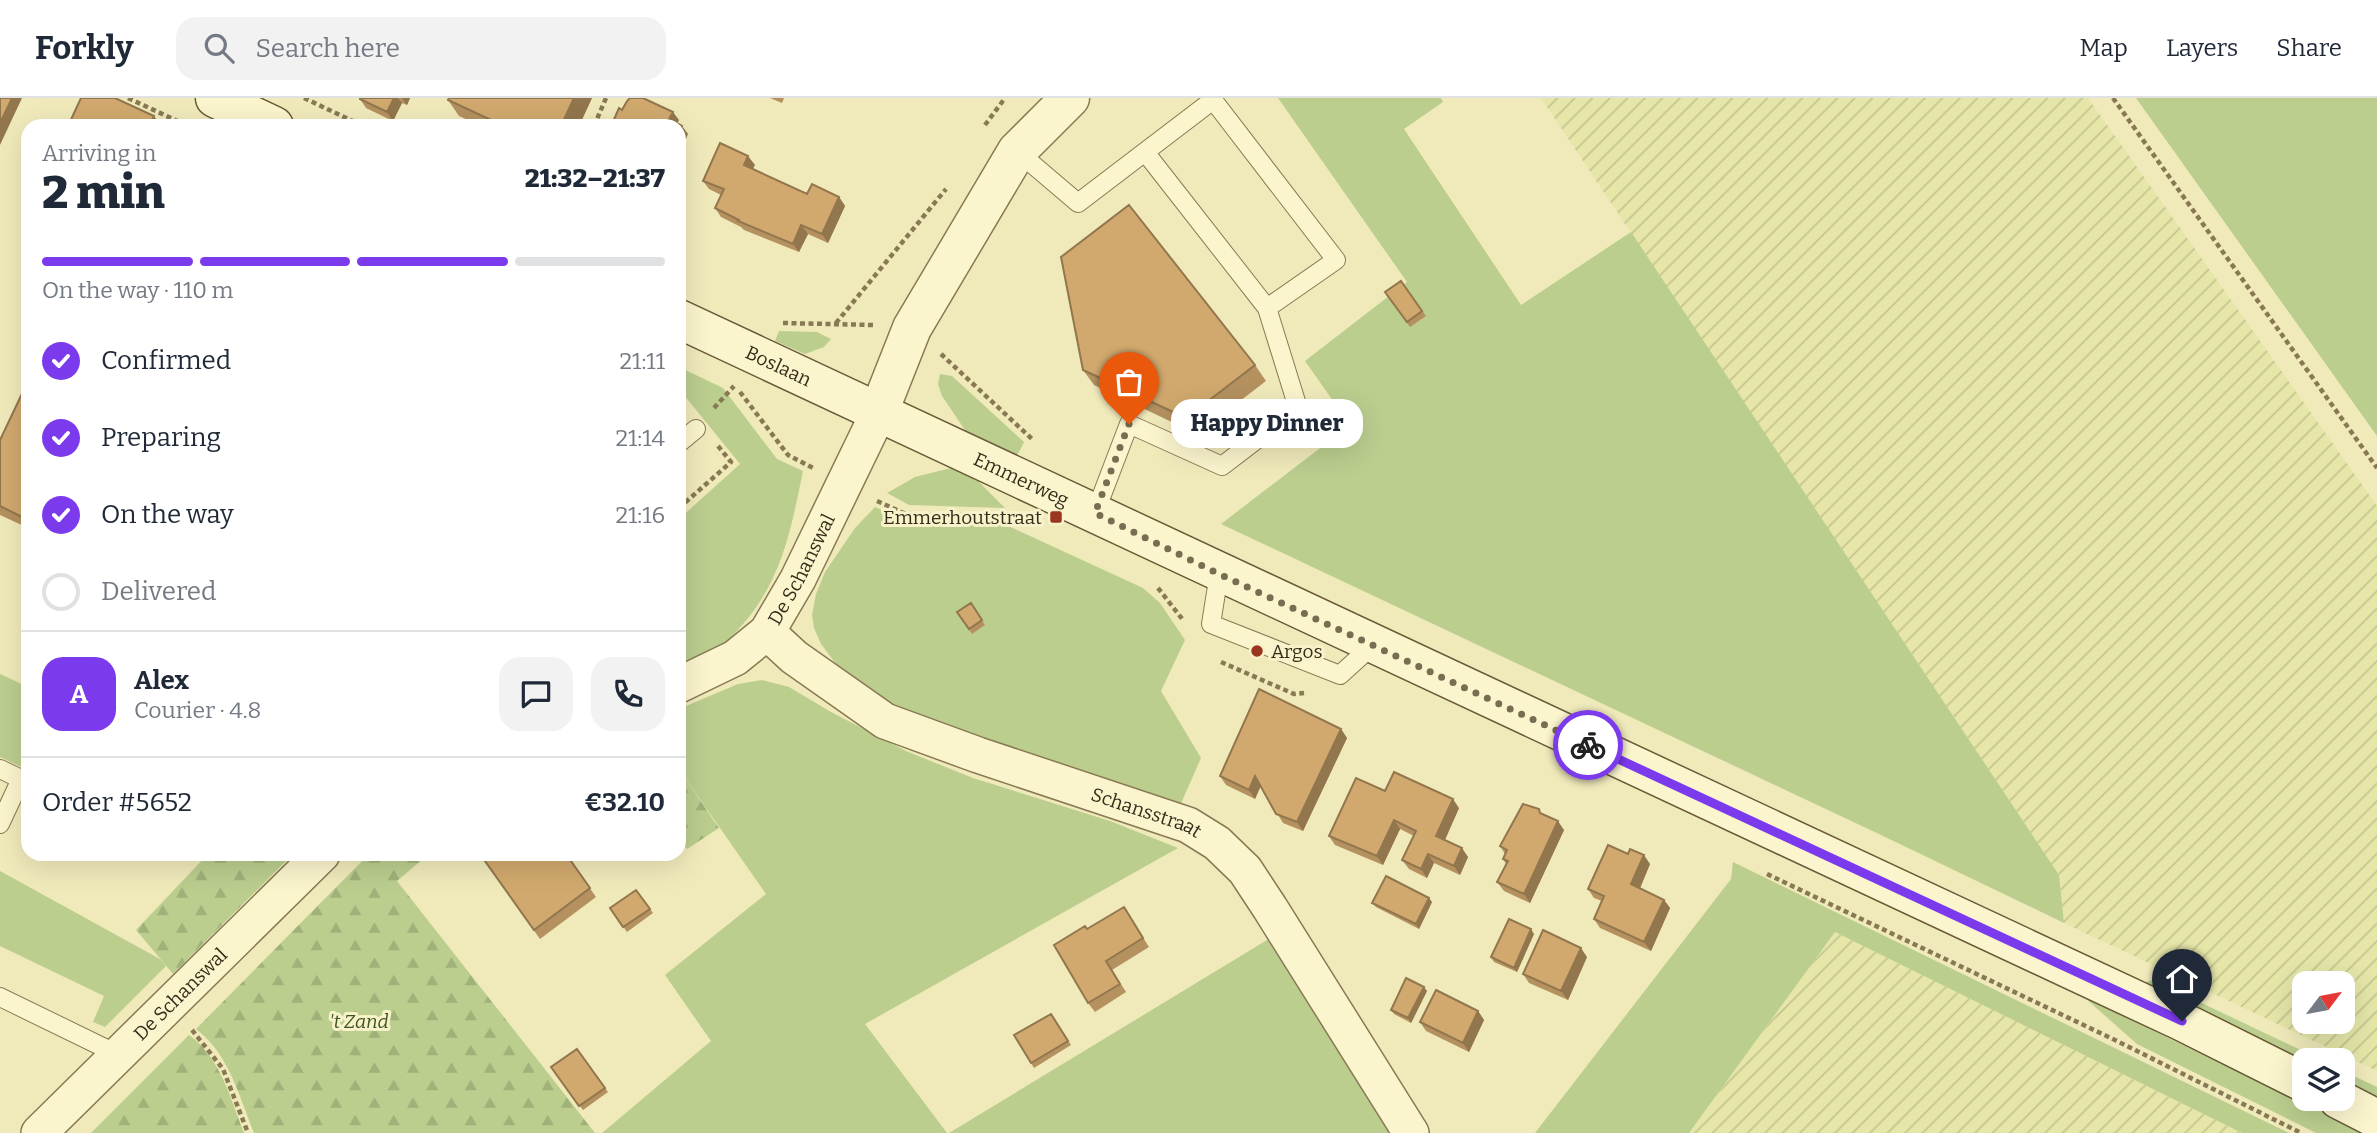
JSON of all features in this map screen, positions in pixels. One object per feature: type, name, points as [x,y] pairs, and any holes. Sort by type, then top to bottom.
[{"type":"main road","points":[[215,98],[259,119]]},
{"type":"main road","points":[[878,414],[912,328],[1017,151],[1070,98]]},
{"type":"main road","name":"Boslaan","points":[[686,322],[878,414]]},
{"type":"main road","name":"Emmerweg","points":[[878,414],[2182,1021],[2292,1076]]},
{"type":"main road","points":[[2355,1108],[2377,1119]]},
{"type":"street","name":"De Schanswal","points":[[686,682],[734,658],[767,632],[798,579],[878,414]]},
{"type":"street","name":"Schansstraat","points":[[767,632],[794,657],[885,720],[978,755],[1188,825],[1217,843],[1245,870],[1411,1133]]},
{"type":"street","name":"De Schanswal","points":[[38,1133],[315,861]]},
{"type":"lane","points":[[1017,151],[1078,203],[1213,100],[1336,260],[1267,308]]},
{"type":"lane","points":[[1095,513],[1129,424],[1222,466],[1298,408],[1267,308],[1145,152]]},
{"type":"lane","points":[[686,437],[696,429]]},
{"type":"lane","points":[[0,769],[21,779]]},
{"type":"lane","points":[[0,824],[21,781]]},
{"type":"lane","points":[[0,997],[117,1054]]},
{"type":"path","points":[[128,98],[173,119]]},
{"type":"path","points":[[304,98],[348,119]]},
{"type":"path","points":[[597,119],[606,98]]},
{"type":"path","points":[[981,134],[1005,98]]},
{"type":"path","points":[[2113,98],[2377,468]]},
{"type":"path","name":"Boslaan","points":[[773,323],[835,323],[947,188]]},
{"type":"path","name":"Emmerweg","points":[[912,328],[1041,446]]},
{"type":"path","name":"Boslaan","points":[[735,385],[788,454],[845,486]]},
{"type":"path","points":[[686,502],[731,462],[716,443]]},
{"type":"path","points":[[845,486],[906,514],[1006,516]]},
{"type":"path","points":[[1158,587],[1187,626]]},
{"type":"path","points":[[1219,660],[1249,676],[1294,694],[1308,693]]},
{"type":"path","points":[[168,1006],[201,1039],[223,1069],[248,1133]]},
{"type":"path","points":[[2115,1040],[2301,1133]]},
{"type":"green space","points":[[1278,98],[1441,98],[1443,102],[1404,129],[1521,305],[1631,232],[2059,875],[2064,923],[1221,524],[1350,425],[1305,361],[1407,282]]},
{"type":"green space","points":[[1541,98],[2088,98],[2377,506],[2377,1071],[2355,1061],[2355,1048],[2328,1048],[2299,1034],[2356,1034],[2356,971],[2292,971],[2292,1031],[2064,923],[2059,875]]},
{"type":"green space","points":[[2136,98],[2377,98],[2377,436]]},
{"type":"green space","points":[[779,331],[817,332],[831,339],[824,347],[805,354],[775,341]]},
{"type":"green space","points":[[686,370],[723,388],[777,459],[803,471],[787,539],[772,580],[761,600],[731,637],[686,664],[686,513],[740,464],[686,398]]},
{"type":"green space","points":[[940,374],[952,376],[1024,442],[1017,456],[967,433],[942,396],[938,384]]},
{"type":"green space","points":[[955,467],[971,474],[1005,508],[909,505],[887,493],[915,477]]},
{"type":"green space","points":[[875,507],[908,522],[1004,524],[1143,588],[1160,603],[1185,640],[1161,691],[1201,758],[1179,808],[913,720],[839,668],[821,644],[814,628],[812,615],[816,594],[825,572],[855,528]]},
{"type":"green space","points":[[0,674],[21,684],[21,767],[0,757]]},
{"type":"green space","points":[[762,680],[789,687],[906,751],[973,778],[1110,821],[1178,848],[865,1024],[947,1133],[602,1133],[711,1041],[665,975],[766,894],[686,779],[686,706],[738,684]]},
{"type":"green space","points":[[686,779],[719,828],[686,848]]},
{"type":"green space","points":[[201,861],[286,861],[173,974],[136,930]]},
{"type":"green space","name":"'t Zand","points":[[362,861],[421,861],[397,881],[595,1133],[254,1133],[225,1063],[196,1029]]},
{"type":"green space","points":[[1733,862],[2289,1133],[2242,1133],[1835,932],[1689,1133],[1535,1133],[1731,879]]},
{"type":"green space","points":[[0,871],[160,959],[166,966],[105,1027],[93,1022],[104,996],[0,946]]},
{"type":"green space","points":[[1835,932],[2242,1133],[1689,1133]]},
{"type":"green space","points":[[1272,937],[1394,1133],[949,1133]]},
{"type":"green space","points":[[2153,980],[2297,1048],[2292,1048],[2292,1057],[2139,984]]},
{"type":"green space","points":[[2085,998],[2292,1097],[2292,1111],[2320,1111],[2366,1133],[2316,1133],[2137,1044]]},
{"type":"green space","points":[[189,1035],[200,1044],[217,1067],[244,1133],[91,1133]]},
{"type":"green space","points":[[2355,1077],[2377,1087],[2377,1100],[2355,1089]]},
{"type":"building","points":[[0,98],[12,98],[0,123]]},
{"type":"building","points":[[81,98],[115,98],[154,116],[152,119],[71,119]]},
{"type":"building","points":[[360,98],[394,98],[387,112]]},
{"type":"building","points":[[574,98],[564,119],[489,119],[448,100]]},
{"type":"building","points":[[630,98],[643,98],[673,112],[669,119],[614,119],[619,108],[622,110]]},
{"type":"building","points":[[720,143],[748,156],[744,165],[807,194],[812,184],[839,197],[822,234],[801,225],[793,244],[738,221],[715,208],[724,189],[703,181]]},
{"type":"building","points":[[1129,205],[1255,365],[1186,418],[1083,370],[1061,257]]},
{"type":"building","points":[[1401,281],[1422,311],[1407,322],[1385,292]]},
{"type":"building","points":[[21,396],[21,516],[0,506],[0,440]]},
{"type":"building","points":[[971,603],[982,620],[969,629],[957,612]]},
{"type":"building","points":[[1259,689],[1341,729],[1297,822],[1276,814],[1255,776],[1249,790],[1220,776]]},
{"type":"building","points":[[1394,772],[1453,799],[1436,836],[1462,848],[1454,866],[1428,854],[1421,869],[1402,860],[1416,831],[1394,820],[1377,856],[1329,836],[1356,778],[1385,791]]},
{"type":"building","points":[[1523,804],[1539,809],[1540,813],[1558,821],[1524,894],[1497,882],[1508,861],[1503,859],[1507,850],[1500,846]]},
{"type":"building","points":[[1608,845],[1628,854],[1630,849],[1644,855],[1631,884],[1664,900],[1644,942],[1594,919],[1604,896],[1588,889]]},
{"type":"building","points":[[485,861],[571,861],[590,888],[534,930]]},
{"type":"building","points":[[1386,876],[1429,898],[1416,924],[1372,903]]},
{"type":"building","points":[[636,890],[650,909],[623,927],[610,908]]},
{"type":"building","points":[[1124,907],[1143,938],[1106,961],[1120,984],[1088,1003],[1054,945]]},
{"type":"building","points":[[1509,919],[1531,929],[1514,968],[1491,957]]},
{"type":"building","points":[[1543,930],[1581,948],[1561,991],[1523,974]]},
{"type":"building","points":[[1406,978],[1424,987],[1408,1018],[1391,1010]]},
{"type":"building","points":[[1436,990],[1478,1011],[1463,1043],[1420,1022]]},
{"type":"building","points":[[1051,1014],[1068,1041],[1031,1063],[1014,1035]]},
{"type":"building","points":[[577,1049],[605,1088],[579,1106],[551,1067]]},
{"type":"way so far","points":[[1129,424],[1095,513],[1219,574],[1588,745]]},
{"type":"place","name":"Happy Dinner","points":[[1129,424]]},
{"type":"place","name":"Emmerhoutstraat","points":[[1056,517]]},
{"type":"place","name":"Argos","points":[[1257,651]]},
{"type":"route","points":[[1588,745],[2182,1021]]}]
